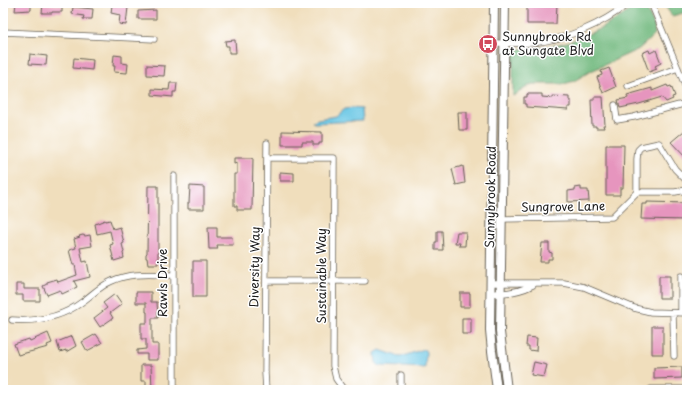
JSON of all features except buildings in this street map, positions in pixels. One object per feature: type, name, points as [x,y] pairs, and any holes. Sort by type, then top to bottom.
[{"type":"main road","name":"Sunnybrook Road","points":[[494,3],[490,330],[497,390]]},
{"type":"main road","name":"Sunnybrook Road","points":[[505,3],[501,345],[507,390]]},
{"type":"main road","points":[[495,377],[500,380],[502,390]]},
{"type":"street","points":[[494,44],[530,43],[562,37],[607,19],[629,3]]},
{"type":"street","points":[[651,3],[687,90]]},
{"type":"street","points":[[3,32],[154,39]]},
{"type":"street","points":[[628,86],[678,68]]},
{"type":"street","points":[[615,105],[617,120],[687,103]]},
{"type":"street","points":[[687,181],[676,169],[659,143],[641,147],[638,150],[637,192],[675,192],[687,190]]},
{"type":"street","name":"Diversity Way","points":[[266,390],[267,144]]},
{"type":"street","name":"Sustainable Way","points":[[267,158],[334,158],[333,366],[336,379],[344,390]]},
{"type":"street","name":"Rawls Drive","points":[[174,176],[174,390]]},
{"type":"street","name":"Sungrove Lane","points":[[502,219],[612,217],[637,192]]},
{"type":"street","points":[[12,320],[35,320],[57,316],[75,307],[102,286],[118,278],[138,275],[173,275]]},
{"type":"street","points":[[491,283],[564,283],[584,287],[634,308],[651,312],[673,314],[684,313],[681,276]]},
{"type":"street","points":[[266,281],[365,281]]},
{"type":"street","points":[[491,293],[510,293],[522,290],[535,284]]},
{"type":"street","points":[[673,314],[674,356]]},
{"type":"street","points":[[401,375],[401,390]]},
{"type":"street","points":[[651,389],[687,389]]},
{"type":"green space","points":[[640,3],[645,6],[654,25],[655,34],[639,49],[589,72],[574,81],[564,84],[532,84],[513,96],[513,54],[519,49],[550,46],[571,41],[598,30],[622,16]]},
{"type":"green space","points":[[663,3],[687,3],[687,12],[672,16]]},
{"type":"water","points":[[344,109],[362,109],[363,121],[314,123],[313,121],[336,116]]},
{"type":"water","points":[[424,349],[426,352],[425,368],[380,366],[376,363],[375,353],[380,350],[400,357]]},
{"type":"place","name":"Sunnybrook Rd at Sungate Blvd","points":[[488,44]]}]
